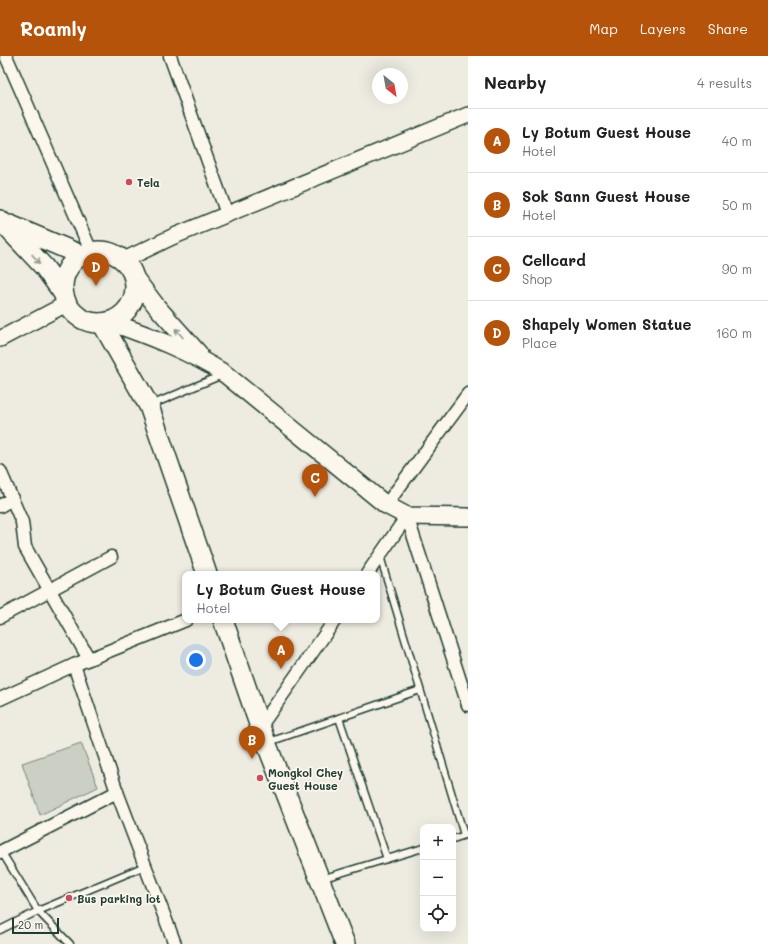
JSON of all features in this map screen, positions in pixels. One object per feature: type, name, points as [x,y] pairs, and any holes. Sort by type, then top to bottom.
[{"type":"main road","points":[[0,220],[86,253]]},
{"type":"main road","points":[[0,220],[44,267],[65,298],[72,312],[80,318],[90,322],[106,322],[155,338],[206,361],[225,374],[386,505],[407,516],[468,517]]},
{"type":"main road","points":[[65,298],[63,282],[66,272],[72,262],[86,253],[103,250],[114,253],[124,260],[131,268],[135,278],[180,335],[206,361]]},
{"type":"main road","points":[[106,322],[120,317],[128,310],[135,294],[135,278]]},
{"type":"main road","points":[[106,322],[148,406],[206,571]]},
{"type":"main road","points":[[224,623],[263,735],[345,944]]},
{"type":"street","points":[[6,56],[86,253]]},
{"type":"street","points":[[170,56],[227,214]]},
{"type":"street","points":[[124,260],[172,237],[468,115]]},
{"type":"street","points":[[0,339],[65,298]]},
{"type":"street","points":[[386,505],[468,394]]},
{"type":"street","points":[[0,471],[22,522],[25,547],[89,659]]},
{"type":"street","points":[[0,506],[12,499]]},
{"type":"street","points":[[370,571],[407,516]]},
{"type":"street","points":[[407,516],[468,704]]},
{"type":"street","points":[[0,617],[111,557]]},
{"type":"street","points":[[0,700],[74,665],[182,622]]},
{"type":"street","points":[[263,735],[333,623]]},
{"type":"street","points":[[74,665],[117,792],[175,944]]},
{"type":"street","points":[[0,851],[117,792]]},
{"type":"lane","points":[[148,406],[225,374]]},
{"type":"lane","points":[[380,556],[420,690],[466,834],[456,837]]},
{"type":"lane","points":[[263,735],[339,718],[420,690]]},
{"type":"lane","points":[[339,718],[387,859]]},
{"type":"lane","points":[[320,879],[420,849]]},
{"type":"lane","points":[[0,851],[38,912],[70,944]]},
{"type":"lane","points":[[0,930],[145,866]]},
{"type":"shaded area","points":[[81,743],[98,787],[40,815],[22,763]]},
{"type":"place","name":"Tela","points":[[129,182]]},
{"type":"place","name":"Shapely Women Statue","points":[[96,286]]},
{"type":"place","name":"Cellcard","points":[[315,497]]},
{"type":"place","name":"Ly Botum Guest House","points":[[281,669]]},
{"type":"place","name":"Sok Sann Guest House","points":[[252,759]]},
{"type":"place","name":"Mongkol Chey Guest House","points":[[260,778]]},
{"type":"place","name":"Bus parking lot","points":[[69,898]]}]
